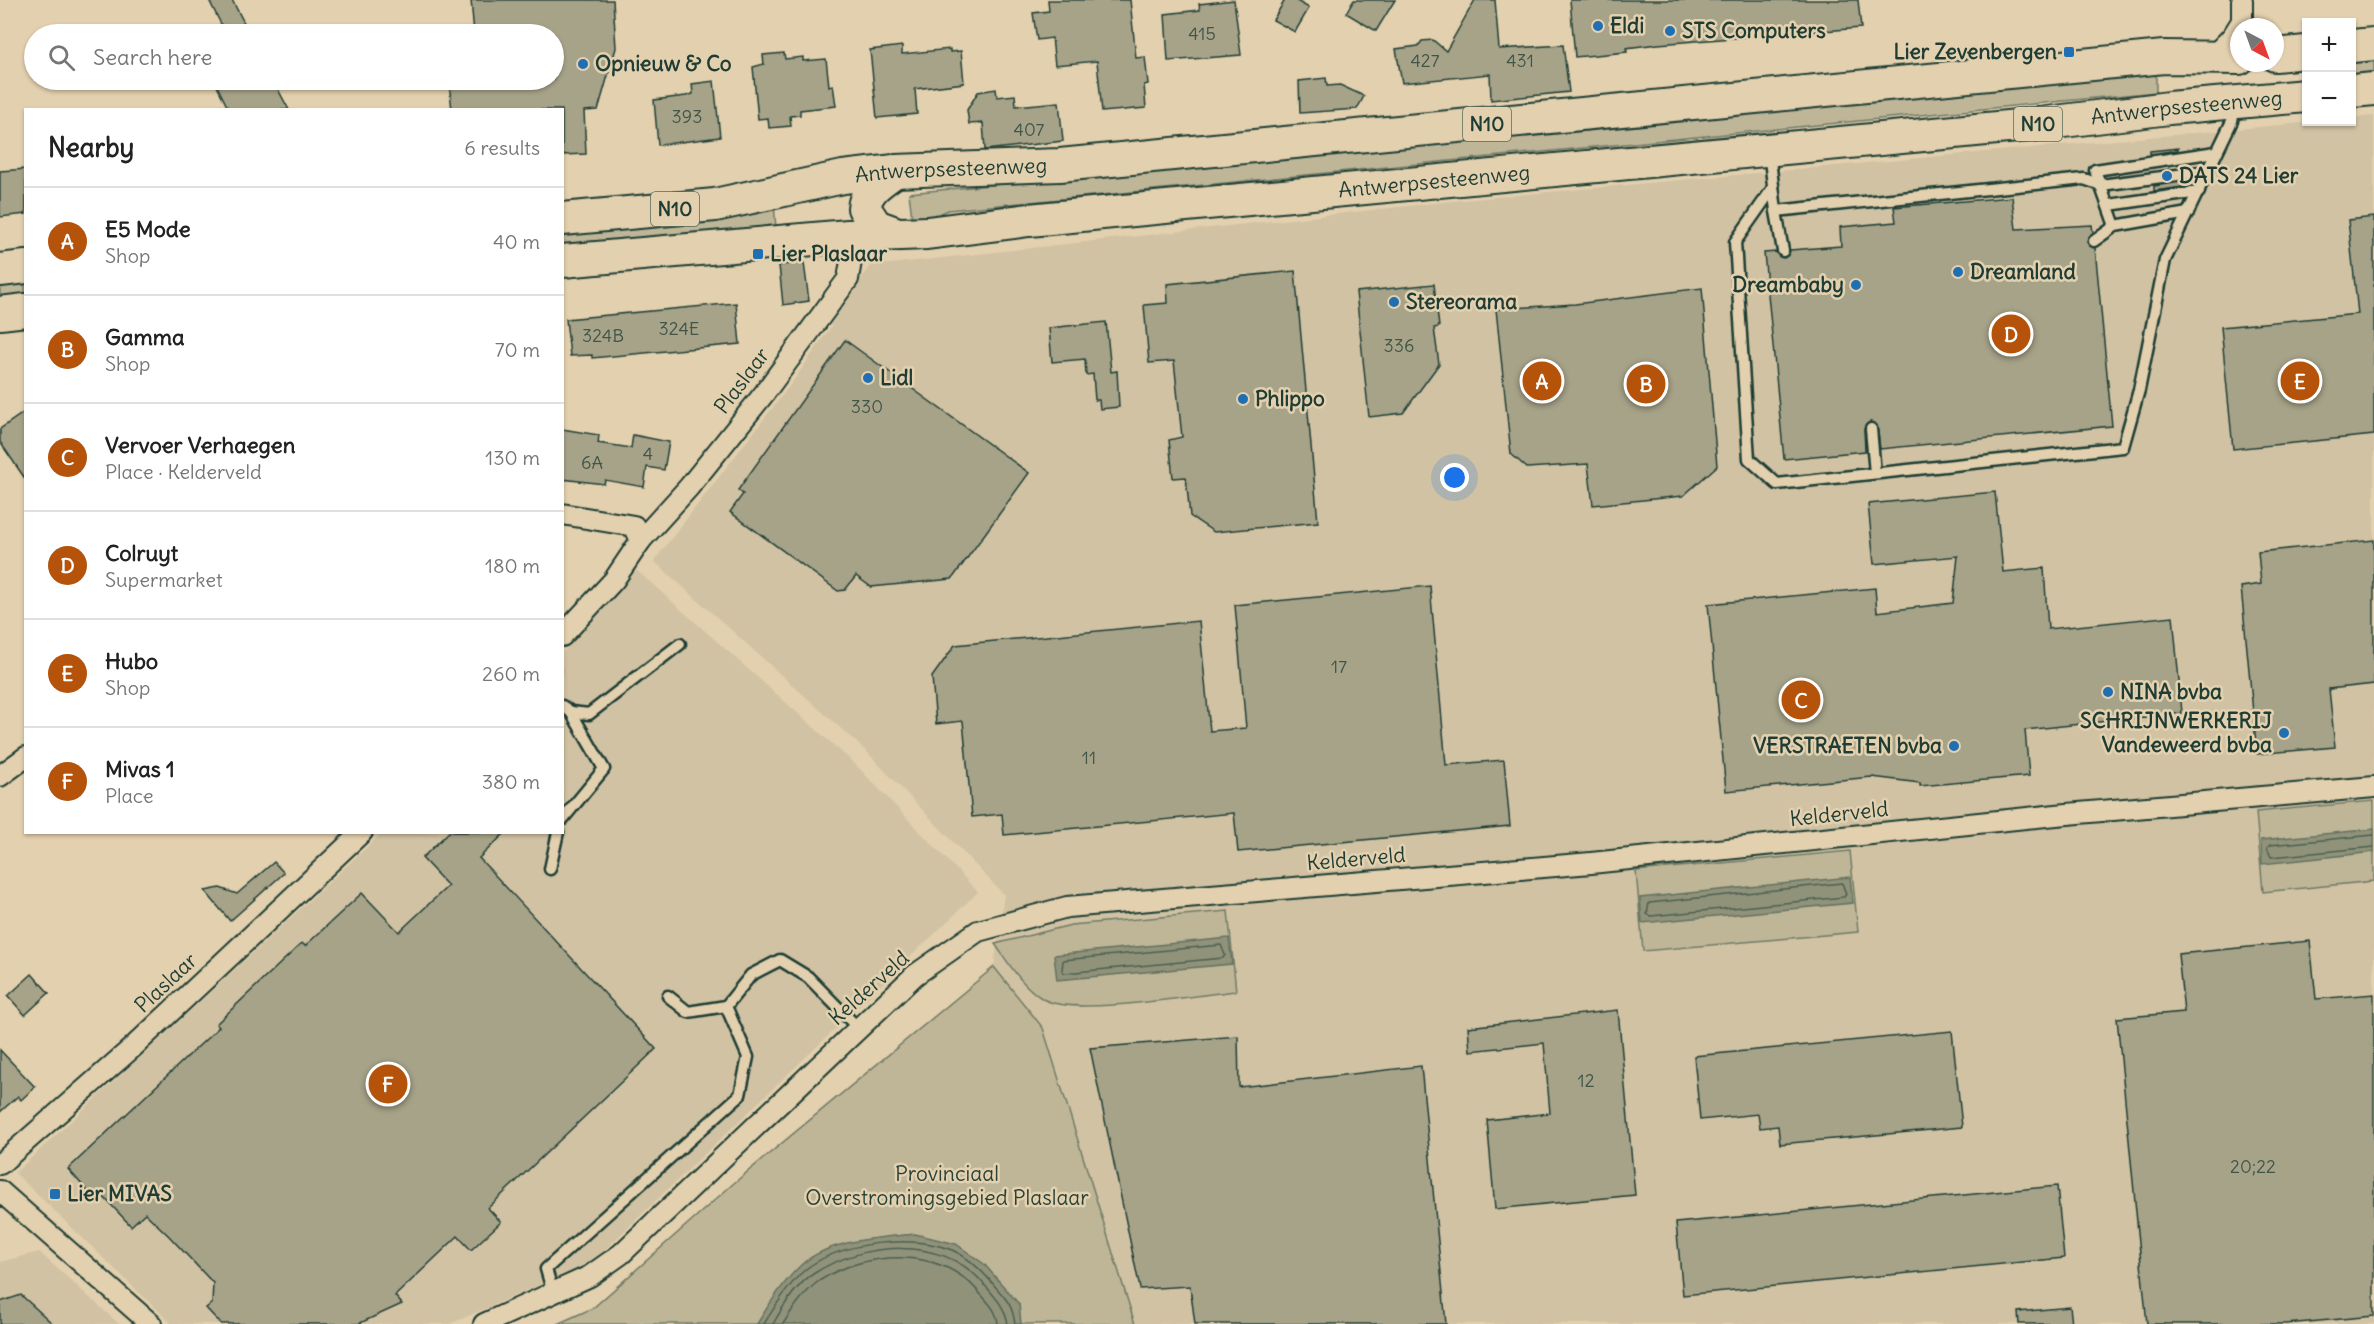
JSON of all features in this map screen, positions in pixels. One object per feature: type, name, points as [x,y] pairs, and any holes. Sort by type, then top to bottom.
[{"type":"main road","points":[[2356,46],[2374,44]]},
{"type":"main road","name":"Antwerpsesteenweg","points":[[564,219],[715,205],[843,177],[895,171],[1060,165],[2078,64],[2164,57],[2224,59]]},
{"type":"main road","points":[[2356,91],[2374,89]]},
{"type":"main road","name":"Antwerpsesteenweg","points":[[564,261],[848,236],[898,234],[2302,96]]},
{"type":"main road","points":[[895,171],[871,190],[865,198],[864,208],[876,226],[898,234]]},
{"type":"main road","points":[[0,270],[24,267]]},
{"type":"main road","points":[[0,313],[24,310]]},
{"type":"street","points":[[2242,0],[2244,18]]},
{"type":"street","points":[[2224,59],[2230,42]]},
{"type":"street","name":"Plaslaar","points":[[564,634],[614,580],[641,540],[689,488],[763,395],[848,279],[851,261],[848,236]]},
{"type":"street","points":[[564,514],[634,526],[641,540]]},
{"type":"street","points":[[0,776],[24,759]]},
{"type":"street","name":"Kelderveld","points":[[484,1324],[590,1276],[621,1254],[915,975],[978,932],[1067,907],[1591,863],[2056,815],[2374,787]]},
{"type":"street","name":"Plaslaar","points":[[0,1164],[140,1040],[360,834]]},
{"type":"street","points":[[0,1191],[151,1324]]},
{"type":"lane","points":[[1773,188],[1735,242],[1749,459],[1776,484],[2123,447],[2139,390],[2165,260],[2232,121],[2235,103]]},
{"type":"lane","points":[[1769,148],[1783,251]]},
{"type":"lane","points":[[2115,226],[2095,170],[2216,152]]},
{"type":"lane","points":[[1776,211],[2084,179],[2101,185],[2208,171]]},
{"type":"lane","points":[[2109,205],[2199,192]]},
{"type":"lane","points":[[2094,241],[2115,226],[2188,213]]},
{"type":"lane","points":[[1871,429],[1875,473]]},
{"type":"lane","points":[[567,709],[589,714],[680,644]]},
{"type":"lane","points":[[564,818],[604,769],[567,709]]},
{"type":"lane","points":[[550,869],[558,834]]},
{"type":"lane","points":[[668,996],[688,1012],[726,1006],[751,975],[780,960],[808,977],[859,1029]]},
{"type":"lane","points":[[553,1293],[546,1269],[740,1095],[748,1057],[726,1006]]},
{"type":"shaded area","points":[[2374,116],[2374,1324],[1135,1324],[1043,1028],[994,967],[1004,895],[866,751],[654,561],[791,384],[831,327],[829,319],[871,266],[1452,201],[2302,123],[2302,126],[2356,126],[2356,118]]},
{"type":"shaded area","points":[[634,568],[855,764],[978,892],[592,1262],[450,1324],[172,1324],[15,1173],[381,834],[564,834],[564,652]]},
{"type":"shaded area","points":[[39,1252],[119,1324],[0,1324],[0,1262]]},
{"type":"green space","points":[[2374,55],[2374,72],[2356,74],[2356,57]]},
{"type":"green space","points":[[2156,73],[2156,92],[948,210],[935,216],[912,218],[909,193]]},
{"type":"green space","points":[[774,204],[776,228],[564,248],[564,230]]},
{"type":"green space","points":[[24,279],[24,299],[0,302],[0,281]]},
{"type":"green space","points":[[2374,801],[2374,881],[2263,892],[2256,812]]},
{"type":"green space","points":[[1850,851],[1858,932],[1643,951],[1636,871]]},
{"type":"green space","points":[[1228,911],[1236,991],[1136,1003],[1080,1006],[1058,1004],[1035,994],[1016,974],[995,944],[1071,925]]},
{"type":"green space","name":"Provinciaal Overstromingsgebied Plaslaar","points":[[994,967],[1043,1028],[1135,1324],[557,1324],[593,1308],[734,1183]]},
{"type":"water","points":[[2374,829],[2374,852],[2262,864],[2261,840]]},
{"type":"water","points":[[1850,877],[1853,903],[1642,923],[1640,898]]},
{"type":"water","points":[[1229,938],[1232,964],[1057,980],[1054,955]]},
{"type":"water","points":[[915,1234],[956,1244],[984,1264],[1019,1304],[1021,1324],[757,1324],[789,1278],[813,1256],[855,1241]]},
{"type":"building","points":[[209,0],[232,0],[245,24],[221,24]]},
{"type":"building","name":"Opnieuw & Co","points":[[471,0],[613,0],[616,48],[598,110],[584,111],[586,154],[564,155],[564,108],[452,108],[450,90],[564,90],[564,24],[473,24]]},
{"type":"building","points":[[1048,0],[1130,0],[1136,58],[1145,57],[1148,84],[1144,85],[1146,108],[1102,112],[1097,61],[1055,65],[1052,38],[1037,40],[1033,13],[1049,11]]},
{"type":"building","points":[[1234,0],[1241,55],[1168,61],[1165,14],[1200,10],[1199,4]]},
{"type":"building","points":[[1285,0],[1295,0],[1309,8],[1295,32],[1273,20]]},
{"type":"building","points":[[1354,0],[1395,0],[1376,31],[1346,13]]},
{"type":"building","points":[[1475,0],[1495,0],[1499,49],[1563,45],[1569,92],[1491,100],[1490,74],[1402,83],[1396,49],[1418,46],[1422,41],[1433,40],[1446,51]]},
{"type":"building","points":[[1570,0],[1858,0],[1861,28],[1658,44],[1626,48],[1627,52],[1575,57]]},
{"type":"building","points":[[902,46],[902,54],[950,49],[950,52],[961,51],[964,83],[915,89],[917,114],[877,118],[870,50]]},
{"type":"building","points":[[784,53],[785,59],[803,57],[803,61],[826,59],[829,86],[833,85],[836,106],[800,110],[800,115],[790,116],[791,126],[769,128],[768,118],[758,119],[753,67],[764,64],[763,55]]},
{"type":"building","points":[[1326,78],[1327,86],[1340,85],[1364,96],[1357,109],[1300,113],[1299,81]]},
{"type":"building","points":[[714,81],[720,137],[658,145],[654,100],[693,94],[692,84]]},
{"type":"building","points":[[996,89],[997,97],[1015,95],[1016,106],[1059,102],[1063,141],[985,150],[983,123],[969,124],[967,110],[978,92]]},
{"type":"building","points":[[219,90],[278,90],[288,108],[228,108]]},
{"type":"building","points":[[2178,148],[2178,150],[2150,154],[2150,151]]},
{"type":"building","points":[[24,169],[24,214],[0,217],[0,171]]},
{"type":"building","points":[[2181,182],[2182,187],[2154,191],[2154,186]]},
{"type":"building","points":[[2012,197],[2016,229],[2092,225],[2093,233],[2087,242],[2095,248],[2112,426],[1880,449],[1877,425],[1870,422],[1864,429],[1865,451],[1784,459],[1764,253],[1776,252],[1784,258],[1790,250],[1841,246],[1840,227],[1896,222],[1894,207]]},
{"type":"building","points":[[2374,217],[2374,435],[2233,449],[2221,327],[2358,314],[2348,220]]},
{"type":"building","points":[[804,263],[809,301],[783,305],[779,265]]},
{"type":"building","name":"Phlippo","points":[[1295,271],[1318,522],[1214,532],[1190,516],[1186,477],[1173,478],[1169,440],[1182,437],[1174,361],[1149,363],[1144,305],[1168,303],[1167,284]]},
{"type":"building","points":[[1434,284],[1439,327],[1434,328],[1439,364],[1403,413],[1369,417],[1356,292]]},
{"type":"building","points":[[1702,288],[1717,466],[1683,496],[1593,505],[1588,464],[1527,468],[1511,454],[1496,309],[1575,304]]},
{"type":"building","points":[[736,303],[740,344],[592,358],[592,355],[570,356],[566,319]]},
{"type":"building","points":[[1106,322],[1111,372],[1117,371],[1119,407],[1100,409],[1099,400],[1095,400],[1093,374],[1086,375],[1085,359],[1052,362],[1049,328]]},
{"type":"building","points":[[845,340],[1029,473],[952,579],[871,587],[856,576],[845,590],[838,591],[730,512],[743,494],[738,490]]},
{"type":"building","points":[[24,412],[24,477],[0,442],[0,429]]},
{"type":"building","points":[[564,429],[599,435],[598,443],[631,448],[633,435],[669,442],[664,470],[647,467],[644,487],[605,480],[604,484],[564,479]]},
{"type":"building","points":[[1995,492],[2003,572],[2044,568],[2048,629],[2173,616],[2182,713],[2025,730],[2029,776],[1920,786],[1920,783],[1872,777],[1726,791],[1708,604],[1875,588],[1877,612],[1953,603],[1958,556],[1874,564],[1868,504]]},
{"type":"building","points":[[2374,540],[2374,684],[2329,689],[2335,747],[2257,754],[2241,587],[2261,584],[2258,552]]},
{"type":"building","points":[[1430,586],[1446,765],[1504,760],[1510,826],[1238,852],[1234,813],[1004,835],[1002,814],[972,817],[963,721],[936,724],[932,677],[955,645],[1199,621],[1210,731],[1246,728],[1235,605]]},
{"type":"building","points":[[447,834],[504,834],[479,858],[656,1049],[488,1208],[501,1222],[471,1250],[458,1236],[395,1296],[402,1304],[358,1324],[221,1324],[206,1308],[212,1303],[213,1283],[169,1236],[145,1213],[131,1226],[98,1191],[92,1196],[68,1169],[219,1027],[216,1024],[302,943],[305,946],[362,893],[399,932],[448,886],[422,858]]},
{"type":"building","points":[[274,862],[284,873],[230,921],[205,891],[220,888],[237,894]]},
{"type":"building","points":[[2310,941],[2316,999],[2374,994],[2374,1316],[2286,1324],[2147,1324],[2117,1018],[2184,1012],[2178,954]]},
{"type":"building","points":[[32,974],[49,993],[25,1015],[8,996]]},
{"type":"building","points":[[1618,1010],[1635,1195],[1495,1209],[1487,1120],[1550,1113],[1544,1043],[1470,1051],[1468,1027]]},
{"type":"building","points":[[1952,1031],[1962,1127],[1780,1144],[1778,1126],[1760,1128],[1758,1114],[1700,1120],[1694,1056]]},
{"type":"building","points":[[1238,1036],[1239,1087],[1421,1066],[1446,1324],[1195,1324],[1190,1286],[1140,1289],[1090,1048]]},
{"type":"building","points":[[0,1050],[35,1087],[21,1100],[18,1096],[0,1112]]},
{"type":"building","points":[[2057,1186],[2064,1258],[1683,1295],[1676,1223]]},
{"type":"building","points":[[21,1295],[53,1324],[0,1324],[0,1302]]},
{"type":"building","points":[[2070,1307],[2072,1324],[2019,1324],[2018,1312]]},
{"type":"place","name":"Eldi","points":[[1598,26]]},
{"type":"place","name":"STS Computers","points":[[1670,31]]},
{"type":"place","name":"Lier Zevenbergen","points":[[2069,52]]},
{"type":"place","name":"Opnieuw & Co","points":[[583,64]]},
{"type":"place","name":"DATS 24 Lier","points":[[2167,176]]},
{"type":"place","name":"Lier Plaslaar","points":[[758,254]]},
{"type":"place","name":"Dreamland","points":[[1958,272]]},
{"type":"place","name":"Dreambaby","points":[[1856,285]]},
{"type":"place","name":"Stereorama","points":[[1394,302]]},
{"type":"place","name":"Colruyt","points":[[2011,334]]},
{"type":"place","name":"Lidl","points":[[868,378]]},
{"type":"place","name":"E5 Mode","points":[[1542,381]]},
{"type":"place","name":"Hubo","points":[[2300,381]]},
{"type":"place","name":"Gamma","points":[[1646,384]]},
{"type":"place","name":"Phlippo","points":[[1243,399]]},
{"type":"place","name":"NINA bvba","points":[[2108,692]]},
{"type":"place","name":"Vervoer Verhaegen","points":[[1801,700]]},
{"type":"place","name":"SCHRIJNWERKERIJ Vandeweerd bvba","points":[[2284,733]]},
{"type":"place","name":"VERSTRAETEN bvba","points":[[1954,746]]},
{"type":"place","name":"Mivas 1","points":[[388,1084]]},
{"type":"place","name":"Lier MIVAS","points":[[55,1194]]}]
